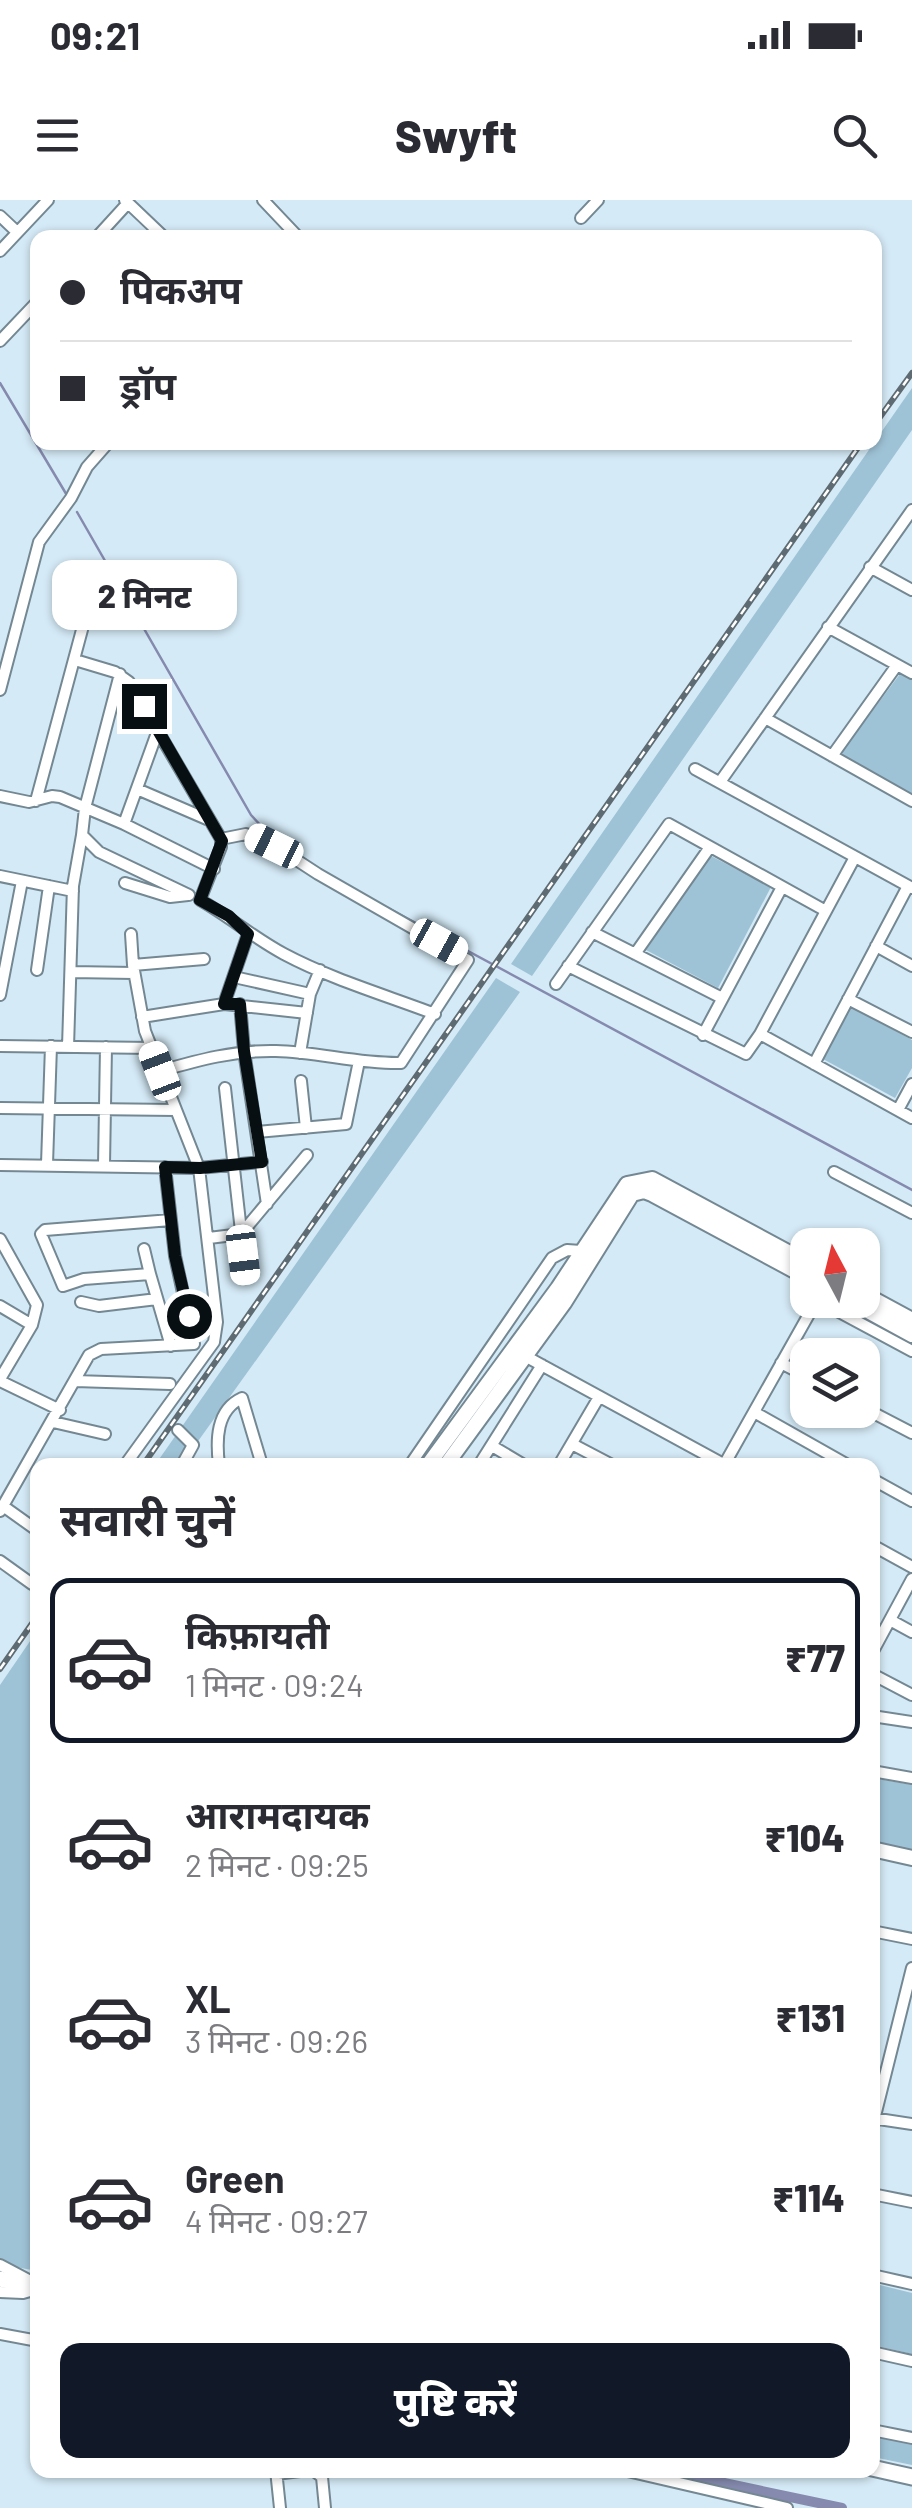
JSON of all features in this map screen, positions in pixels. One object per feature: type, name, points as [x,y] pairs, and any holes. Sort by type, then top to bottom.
[{"type":"main road","points":[[2,2279],[30,2285]]},
{"type":"main road","points":[[880,2470],[912,2476]]},
{"type":"street","points":[[0,251],[48,200]]},
{"type":"street","points":[[263,200],[291,230]]},
{"type":"street","points":[[581,218],[598,200]]},
{"type":"street","points":[[103,230],[127,202],[157,230]]},
{"type":"street","points":[[0,216],[17,232]]},
{"type":"street","points":[[0,341],[30,309]]},
{"type":"street","points":[[0,690],[4,662],[39,542],[102,450]]},
{"type":"street","points":[[720,782],[912,510]]},
{"type":"street","points":[[870,567],[912,590]]},
{"type":"street","points":[[36,802],[84,626]]},
{"type":"street","points":[[828,627],[912,674]]},
{"type":"street","points":[[75,660],[120,674],[129,682],[221,838],[200,900],[229,916],[248,934],[320,970],[435,1014]]},
{"type":"street","points":[[832,756],[897,665]]},
{"type":"street","points":[[68,1046],[74,891],[85,808],[120,674]]},
{"type":"street","points":[[765,718],[912,801]]},
{"type":"street","points":[[124,824],[158,730]]},
{"type":"street","points":[[695,768],[910,887],[814,1064]]},
{"type":"street","points":[[137,789],[210,820]]},
{"type":"street","points":[[0,796],[36,802],[52,796],[124,824],[214,868]]},
{"type":"street","points":[[556,984],[666,826],[672,825],[826,911]]},
{"type":"street","points":[[160,1071],[210,1056],[244,1051],[401,1063],[468,958],[264,841],[246,834],[221,838]]},
{"type":"street","points":[[82,835],[99,852],[189,895],[170,897],[125,883]]},
{"type":"street","points":[[636,954],[710,847]]},
{"type":"street","points":[[568,966],[746,1054],[855,857]]},
{"type":"street","points":[[0,876],[74,891]]},
{"type":"street","points":[[0,995],[4,958],[22,881]]},
{"type":"street","points":[[37,970],[49,886]]},
{"type":"street","points":[[702,1035],[782,887]]},
{"type":"street","points":[[0,918],[14,921]]},
{"type":"street","points":[[592,932],[722,998]]},
{"type":"street","points":[[132,934],[133,969],[142,1017],[200,1168],[217,1332],[163,1420],[132,1458]]},
{"type":"street","points":[[224,1004],[248,934]]},
{"type":"street","points":[[876,946],[912,966]]},
{"type":"street","points":[[71,972],[133,969],[204,959]]},
{"type":"street","points":[[300,1053],[310,994],[320,970]]},
{"type":"street","points":[[234,977],[310,994]]},
{"type":"street","points":[[848,999],[912,1032]]},
{"type":"street","points":[[142,1017],[224,1004],[307,1013]]},
{"type":"street","points":[[240,1004],[267,1204]]},
{"type":"street","points":[[760,1034],[912,1118]]},
{"type":"street","points":[[0,1046],[152,1048]]},
{"type":"street","points":[[47,1164],[51,1046]]},
{"type":"street","points":[[104,1165],[106,1047]]},
{"type":"street","points":[[258,1132],[346,1124],[358,1061]]},
{"type":"street","points":[[301,1081],[306,1128]]},
{"type":"street","points":[[898,1110],[912,1084]]},
{"type":"street","points":[[225,1088],[246,1276]]},
{"type":"street","points":[[0,1108],[176,1110]]},
{"type":"street","points":[[209,1238],[240,1234],[307,1155]]},
{"type":"street","points":[[0,1165],[200,1168],[262,1162]]},
{"type":"street","points":[[36,1458],[52,1422],[94,1351],[190,1345],[196,1341],[178,1273],[165,1167]]},
{"type":"street","points":[[834,1172],[912,1214]]},
{"type":"street","points":[[433,1458],[558,1288],[620,1191],[652,1180],[790,1253]]},
{"type":"street","points":[[636,1186],[790,1268]]},
{"type":"street","points":[[451,1458],[564,1303],[636,1186]]},
{"type":"street","points":[[150,1274],[84,1279],[60,1286],[41,1234],[45,1230],[171,1220]]},
{"type":"street","points":[[0,1239],[34,1296],[37,1310],[0,1380],[60,1410]]},
{"type":"street","points":[[144,1249],[171,1346]]},
{"type":"street","points":[[415,1458],[552,1258],[567,1250],[582,1251]]},
{"type":"street","points":[[81,1302],[100,1306],[157,1299]]},
{"type":"street","points":[[728,1458],[817,1300],[912,1352]]},
{"type":"street","points":[[880,1303],[912,1320]]},
{"type":"street","points":[[0,1306],[32,1325]]},
{"type":"street","points":[[880,1318],[912,1335]]},
{"type":"street","points":[[525,1356],[711,1458]]},
{"type":"street","points":[[781,1363],[790,1368]]},
{"type":"street","points":[[484,1458],[542,1366]]},
{"type":"street","points":[[75,1381],[170,1384]]},
{"type":"street","points":[[563,1458],[599,1396]]},
{"type":"street","points":[[219,1458],[218,1428],[230,1406],[242,1398],[260,1458]]},
{"type":"street","points":[[754,1412],[836,1458]]},
{"type":"street","points":[[880,1417],[912,1434]]},
{"type":"street","points":[[52,1422],[105,1434]]},
{"type":"street","points":[[178,1430],[193,1445],[186,1458]]},
{"type":"street","points":[[572,1444],[599,1458]]},
{"type":"street","points":[[492,1446],[512,1458]]},
{"type":"street","points":[[30,1469],[2,1509],[30,1526]]},
{"type":"street","points":[[880,1483],[912,1501]]},
{"type":"street","points":[[880,1549],[912,1567]]},
{"type":"street","points":[[0,1562],[30,1583]]},
{"type":"street","points":[[880,1639],[912,1579]]},
{"type":"street","points":[[890,1620],[912,1632]]},
{"type":"street","points":[[880,1678],[912,1695]]},
{"type":"street","points":[[880,1717],[912,1722]]},
{"type":"street","points":[[880,1772],[912,1778]]},
{"type":"street","points":[[880,1851],[912,1858]]},
{"type":"street","points":[[880,1933],[912,1939]]},
{"type":"street","points":[[880,2094],[912,1968]]},
{"type":"street","points":[[880,2122],[912,2124]]},
{"type":"street","points":[[880,2196],[912,2202]]},
{"type":"street","points":[[880,2277],[912,2284]]},
{"type":"street","points":[[0,2334],[30,2340]]},
{"type":"street","points":[[880,2354],[912,2362]]},
{"type":"street","points":[[880,2432],[912,2438]]},
{"type":"street","points":[[277,2478],[280,2508]]},
{"type":"street","points":[[322,2478],[325,2508]]},
{"type":"street","points":[[657,2478],[787,2508]]},
{"type":"shaded area","points":[[912,388],[912,430],[532,976],[511,964],[869,450],[882,450],[882,431]]},
{"type":"shaded area","points":[[900,674],[912,680],[912,794],[840,754]]},
{"type":"shaded area","points":[[711,856],[771,887],[718,988],[646,950]]},
{"type":"shaded area","points":[[496,978],[520,992],[186,1458],[160,1458]]},
{"type":"shaded area","points":[[851,1007],[912,1040],[912,1068],[895,1098],[823,1059]]},
{"type":"shaded area","points":[[30,1641],[30,2270],[0,2264],[0,1685]]},
{"type":"shaded area","points":[[880,1779],[912,1785],[912,1850],[880,1843]]},
{"type":"shaded area","points":[[880,2285],[912,2293],[912,2354],[880,2347]]},
{"type":"shaded area","points":[[880,2437],[912,2444],[912,2465],[880,2458]]},
{"type":"waterway","points":[[0,383],[30,433]]},
{"type":"waterway","points":[[40,450],[68,497]]},
{"type":"waterway","points":[[77,512],[251,815],[274,840]]},
{"type":"waterway","points":[[388,908],[912,1190]]},
{"type":"waterway","points":[[701,2478],[842,2508]]},
{"type":"railway","points":[[882,414],[912,373]]},
{"type":"railway","points":[[148,1458],[856,450]]},
{"type":"railway","points":[[0,1669],[30,1626]]},
{"type":"route","points":[[144,706],[222,841],[200,900],[229,916],[248,934],[224,1004],[240,1004],[262,1162],[165,1167],[175,1256],[189,1316]]}]
